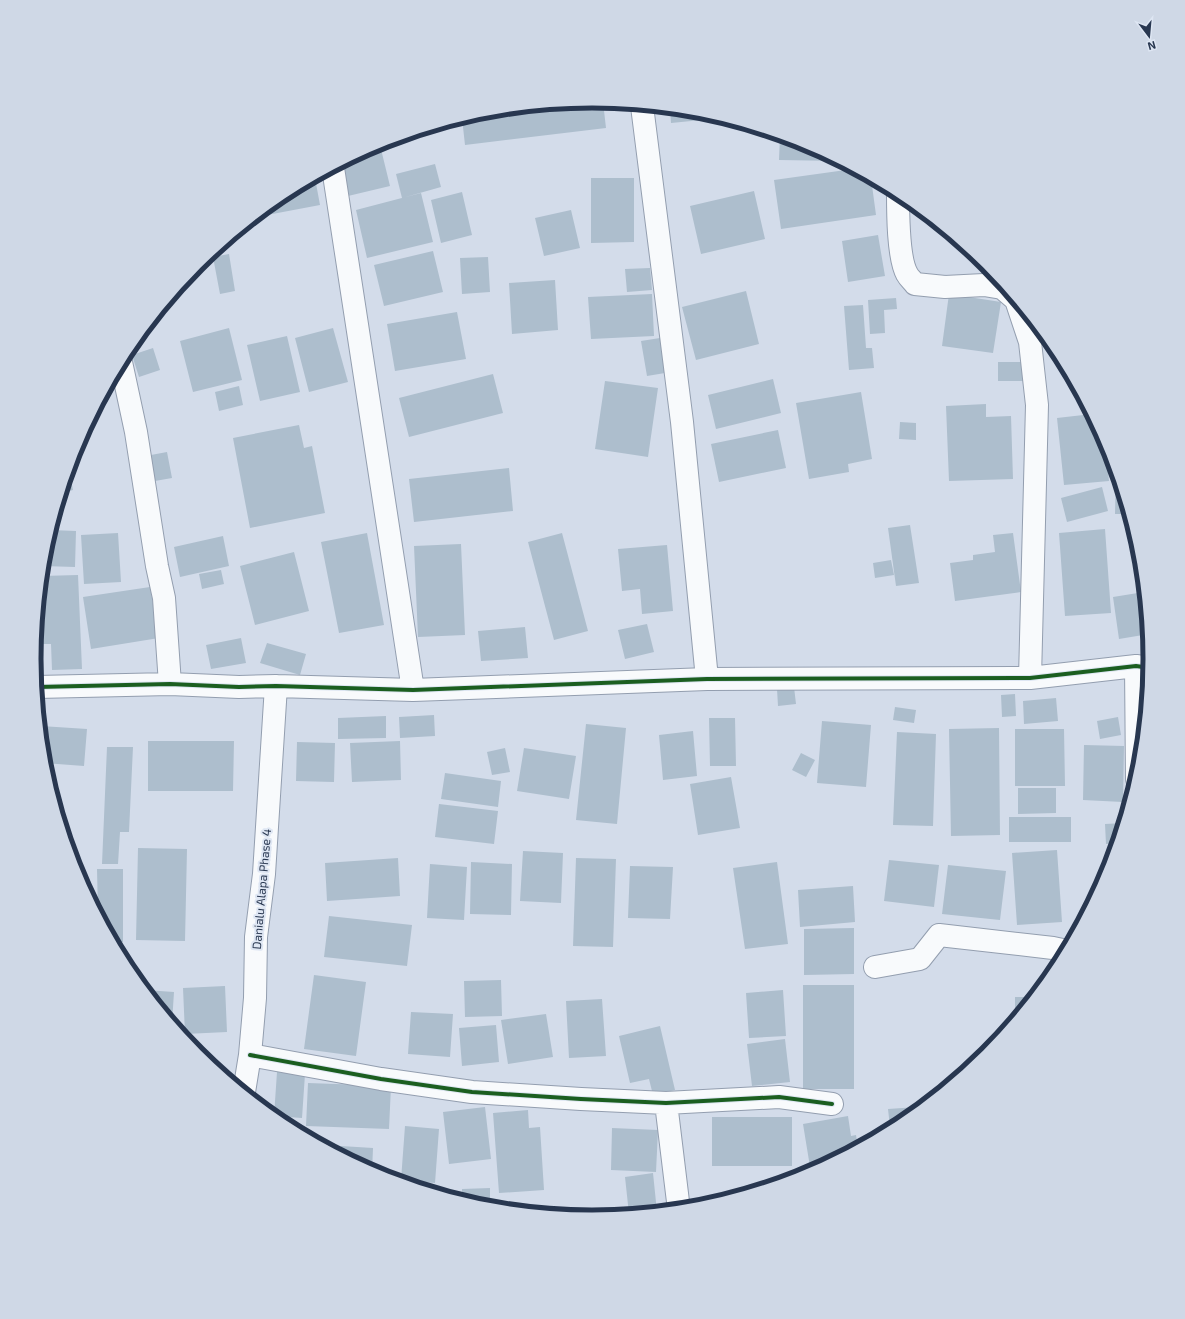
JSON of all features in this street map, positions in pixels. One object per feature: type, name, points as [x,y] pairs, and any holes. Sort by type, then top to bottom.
[{"type":"street","points":[[643,111],[682,422],[707,679]]},
{"type":"street","points":[[334,173],[413,690]]},
{"type":"street","points":[[898,200],[898,224],[902,257],[907,274],[915,284],[945,287],[984,285],[999,287]]},
{"type":"street","points":[[1020,312],[1030,342],[1038,405],[1030,678]]},
{"type":"street","points":[[123,371],[136,432],[157,566],[164,598],[170,684]]},
{"type":"street","points":[[42,687],[170,684],[239,687],[276,686],[413,690],[707,679],[1030,678],[1143,667],[1140,722]]},
{"type":"street","name":"Danialu Alapa Phase 4","points":[[245,1087],[250,1055],[255,998],[256,937],[264,874],[276,686]]},
{"type":"street","points":[[875,967],[920,959],[939,935],[1061,950]]},
{"type":"street","points":[[250,1055],[381,1079],[472,1092],[581,1100],[666,1103],[779,1097],[832,1104]]},
{"type":"street","points":[[666,1103],[678,1204]]},
{"type":"building","points":[[604,108],[606,128],[465,145],[463,124],[521,113],[556,109]]},
{"type":"building","points":[[670,114],[704,120],[671,123]]},
{"type":"building","points":[[780,141],[827,161],[779,160]]},
{"type":"building","points":[[381,150],[390,186],[348,196],[341,169]]},
{"type":"building","points":[[435,164],[441,187],[402,198],[396,174]]},
{"type":"building","points":[[845,170],[872,184],[876,215],[781,229],[774,180]]},
{"type":"building","points":[[591,178],[634,178],[634,242],[591,243]]},
{"type":"building","points":[[316,183],[320,205],[267,215],[286,201]]},
{"type":"building","points":[[754,191],[765,239],[701,254],[690,206]]},
{"type":"building","points":[[462,192],[472,235],[441,243],[431,200]]},
{"type":"building","points":[[421,193],[433,242],[367,258],[356,210]]},
{"type":"building","points":[[571,210],[580,248],[544,256],[535,218]]},
{"type":"building","points":[[878,235],[885,276],[848,282],[842,241]]},
{"type":"building","points":[[433,251],[443,292],[384,306],[374,265]]},
{"type":"building","points":[[229,254],[235,291],[220,294],[214,260],[217,256]]},
{"type":"building","points":[[488,257],[490,292],[462,294],[460,258]]},
{"type":"building","points":[[650,268],[652,290],[627,292],[625,269]]},
{"type":"building","points":[[555,280],[558,330],[512,334],[509,283]]},
{"type":"building","points":[[746,291],[759,344],[696,360],[682,307]]},
{"type":"building","points":[[652,294],[654,336],[591,339],[588,297]]},
{"type":"building","points":[[949,294],[1001,302],[993,353],[942,346]]},
{"type":"building","points":[[896,298],[897,309],[884,310],[885,333],[870,334],[868,300]]},
{"type":"building","points":[[863,305],[866,348],[872,348],[874,368],[849,370],[844,306]]},
{"type":"building","points":[[457,312],[466,359],[395,371],[387,324]]},
{"type":"building","points":[[229,328],[242,380],[193,392],[180,341]]},
{"type":"building","points":[[333,328],[348,382],[309,392],[295,338]]},
{"type":"building","points":[[287,336],[300,392],[260,401],[247,345]]},
{"type":"building","points":[[660,338],[665,373],[647,376],[641,341]]},
{"type":"building","points":[[153,348],[160,370],[139,377],[133,355]]},
{"type":"building","points":[[998,362],[1027,362],[1026,381],[998,381]]},
{"type":"building","points":[[493,374],[503,413],[409,437],[399,398]]},
{"type":"building","points":[[773,379],[781,413],[716,429],[708,395]]},
{"type":"building","points":[[605,381],[658,388],[648,457],[595,449]]},
{"type":"building","points":[[239,386],[243,405],[219,411],[215,392]]},
{"type":"building","points":[[861,392],[872,459],[848,464],[849,472],[809,479],[796,403]]},
{"type":"building","points":[[986,404],[986,417],[1011,416],[1013,479],[949,481],[946,406]]},
{"type":"building","points":[[1086,415],[1107,461],[1109,481],[1064,485],[1057,418]]},
{"type":"building","points":[[900,422],[916,423],[916,440],[899,439]]},
{"type":"building","points":[[299,425],[304,448],[312,446],[325,513],[250,528],[233,438]]},
{"type":"building","points":[[778,430],[786,468],[719,482],[711,444]]},
{"type":"building","points":[[167,452],[172,478],[155,481],[151,455]]},
{"type":"building","points":[[509,468],[513,511],[414,522],[409,479]]},
{"type":"building","points":[[71,480],[73,490],[67,492]]},
{"type":"building","points":[[1116,484],[1124,514],[1115,514]]},
{"type":"building","points":[[1102,487],[1108,511],[1067,522],[1061,498]]},
{"type":"building","points":[[910,525],[919,583],[896,586],[888,528]]},
{"type":"building","points":[[1105,529],[1111,613],[1065,616],[1059,533]]},
{"type":"building","points":[[57,530],[76,531],[75,567],[50,566]]},
{"type":"building","points":[[118,533],[121,582],[84,584],[81,535]]},
{"type":"building","points":[[367,533],[384,625],[339,633],[321,542]]},
{"type":"building","points":[[562,533],[588,631],[554,640],[528,542]]},
{"type":"building","points":[[1013,533],[1021,592],[955,601],[950,563],[973,560],[973,555],[995,552],[993,535]]},
{"type":"building","points":[[223,536],[229,566],[180,577],[174,547]]},
{"type":"building","points":[[461,544],[465,635],[418,637],[414,546]]},
{"type":"building","points":[[667,545],[673,611],[642,614],[640,589],[622,591],[618,549]]},
{"type":"building","points":[[294,552],[309,611],[255,625],[240,566]]},
{"type":"building","points":[[891,560],[894,575],[875,578],[873,563]]},
{"type":"building","points":[[221,570],[224,584],[202,589],[199,574]]},
{"type":"building","points":[[78,575],[82,669],[52,670],[51,644],[42,644],[42,623],[48,576]]},
{"type":"building","points":[[150,587],[159,638],[91,649],[83,597]]},
{"type":"building","points":[[1140,593],[1143,635],[1119,639],[1113,597]]},
{"type":"building","points":[[647,624],[654,652],[625,659],[618,630]]},
{"type":"building","points":[[525,627],[528,658],[481,661],[478,631]]},
{"type":"building","points":[[241,638],[246,663],[211,669],[206,645]]},
{"type":"building","points":[[267,643],[306,654],[300,675],[260,663]]},
{"type":"building","points":[[794,687],[796,704],[778,706],[777,689]]},
{"type":"building","points":[[1015,694],[1016,716],[1002,717],[1001,695]]},
{"type":"building","points":[[1056,698],[1058,721],[1024,724],[1023,701]]},
{"type":"building","points":[[895,707],[916,710],[914,723],[893,720]]},
{"type":"building","points":[[434,715],[435,736],[400,738],[399,717]]},
{"type":"building","points":[[386,716],[386,738],[338,739],[338,718]]},
{"type":"building","points":[[1118,717],[1121,735],[1100,739],[1097,721]]},
{"type":"building","points":[[709,718],[735,718],[736,766],[710,766]]},
{"type":"building","points":[[822,721],[871,725],[866,787],[817,783]]},
{"type":"building","points":[[586,724],[626,728],[617,824],[576,820]]},
{"type":"building","points":[[45,726],[87,729],[84,766],[51,764]]},
{"type":"building","points":[[999,728],[1000,835],[951,836],[949,729]]},
{"type":"building","points":[[1015,729],[1064,729],[1065,786],[1015,786]]},
{"type":"building","points":[[693,731],[697,776],[663,780],[659,735]]},
{"type":"building","points":[[897,732],[936,734],[933,826],[893,825]]},
{"type":"building","points":[[148,741],[234,741],[233,791],[148,791]]},
{"type":"building","points":[[400,741],[401,780],[352,782],[350,743]]},
{"type":"building","points":[[297,742],[335,743],[334,782],[296,781]]},
{"type":"building","points":[[1084,745],[1124,746],[1123,802],[1083,800]]},
{"type":"building","points":[[107,747],[133,747],[129,832],[120,832],[118,864],[102,864]]},
{"type":"building","points":[[505,748],[510,772],[492,775],[487,752]]},
{"type":"building","points":[[524,748],[576,756],[569,799],[517,791]]},
{"type":"building","points":[[801,753],[815,760],[806,777],[792,770]]},
{"type":"building","points":[[445,773],[501,781],[498,807],[441,799]]},
{"type":"building","points":[[731,777],[740,828],[698,835],[690,784]]},
{"type":"building","points":[[1018,788],[1056,788],[1056,813],[1018,814]]},
{"type":"building","points":[[439,804],[498,811],[494,844],[435,837]]},
{"type":"building","points":[[1009,817],[1071,817],[1071,842],[1009,842]]},
{"type":"building","points":[[1119,823],[1113,843],[1106,844],[1105,824]]},
{"type":"building","points":[[138,848],[187,849],[185,941],[136,940]]},
{"type":"building","points":[[1057,850],[1062,922],[1017,925],[1012,853]]},
{"type":"building","points":[[523,851],[563,853],[561,903],[520,901]]},
{"type":"building","points":[[398,858],[400,896],[327,901],[325,863]]},
{"type":"building","points":[[576,858],[616,859],[613,947],[573,946]]},
{"type":"building","points":[[889,860],[939,865],[934,907],[884,901]]},
{"type":"building","points":[[471,862],[512,864],[511,915],[470,914]]},
{"type":"building","points":[[777,862],[788,944],[745,949],[733,868]]},
{"type":"building","points":[[430,864],[467,867],[464,920],[427,918]]},
{"type":"building","points":[[948,865],[1006,871],[1000,920],[942,914]]},
{"type":"building","points":[[630,866],[673,867],[670,919],[628,918]]},
{"type":"building","points":[[97,869],[123,869],[123,942],[119,942],[98,902]]},
{"type":"building","points":[[853,886],[855,922],[800,927],[798,890]]},
{"type":"building","points":[[329,916],[412,925],[407,966],[324,957]]},
{"type":"building","points":[[854,928],[854,974],[804,975],[804,929]]},
{"type":"building","points":[[314,975],[366,982],[356,1056],[304,1049]]},
{"type":"building","points":[[501,980],[502,1016],[465,1017],[464,981]]},
{"type":"building","points":[[803,985],[854,985],[854,1089],[803,1089]]},
{"type":"building","points":[[225,986],[227,1032],[188,1034],[185,1030],[183,988]]},
{"type":"building","points":[[152,990],[174,992],[172,1016]]},
{"type":"building","points":[[783,990],[786,1036],[749,1038],[746,993]]},
{"type":"building","points":[[1015,997],[1028,997],[1015,1013]]},
{"type":"building","points":[[602,999],[606,1056],[569,1058],[566,1001]]},
{"type":"building","points":[[411,1012],[453,1014],[450,1057],[408,1054]]},
{"type":"building","points":[[546,1014],[553,1057],[508,1064],[501,1020]]},
{"type":"building","points":[[496,1025],[499,1062],[462,1066],[459,1028]]},
{"type":"building","points":[[660,1026],[675,1090],[653,1095],[649,1079],[630,1083],[619,1036]]},
{"type":"building","points":[[785,1039],[790,1082],[752,1086],[747,1044]]},
{"type":"building","points":[[277,1072],[305,1074],[302,1118],[284,1117],[274,1110]]},
{"type":"building","points":[[950,1074],[955,1074],[949,1080]]},
{"type":"building","points":[[308,1083],[391,1086],[389,1129],[306,1126]]},
{"type":"building","points":[[485,1107],[491,1159],[449,1164],[443,1112]]},
{"type":"building","points":[[914,1107],[890,1124],[888,1109]]},
{"type":"building","points":[[528,1110],[529,1128],[540,1127],[544,1190],[499,1193],[493,1113]]},
{"type":"building","points":[[848,1116],[851,1136],[856,1135],[857,1143],[810,1166],[803,1124]]},
{"type":"building","points":[[712,1117],[792,1117],[792,1166],[712,1166]]},
{"type":"building","points":[[405,1126],[439,1129],[435,1183],[412,1181],[401,1177]]},
{"type":"building","points":[[612,1128],[658,1130],[656,1172],[611,1170]]},
{"type":"building","points":[[341,1146],[373,1148],[372,1165],[349,1154],[341,1150]]},
{"type":"building","points":[[653,1173],[656,1207],[629,1210],[625,1177]]},
{"type":"building","points":[[490,1188],[490,1201],[462,1195],[462,1189]]},
{"type":"cycle path","points":[[42,687],[170,684],[239,687],[276,686],[413,690],[707,679],[1030,678],[1136,666],[1144,667]]},
{"type":"cycle path","points":[[250,1055],[381,1079],[472,1092],[666,1103],[779,1097],[832,1104]]}]
